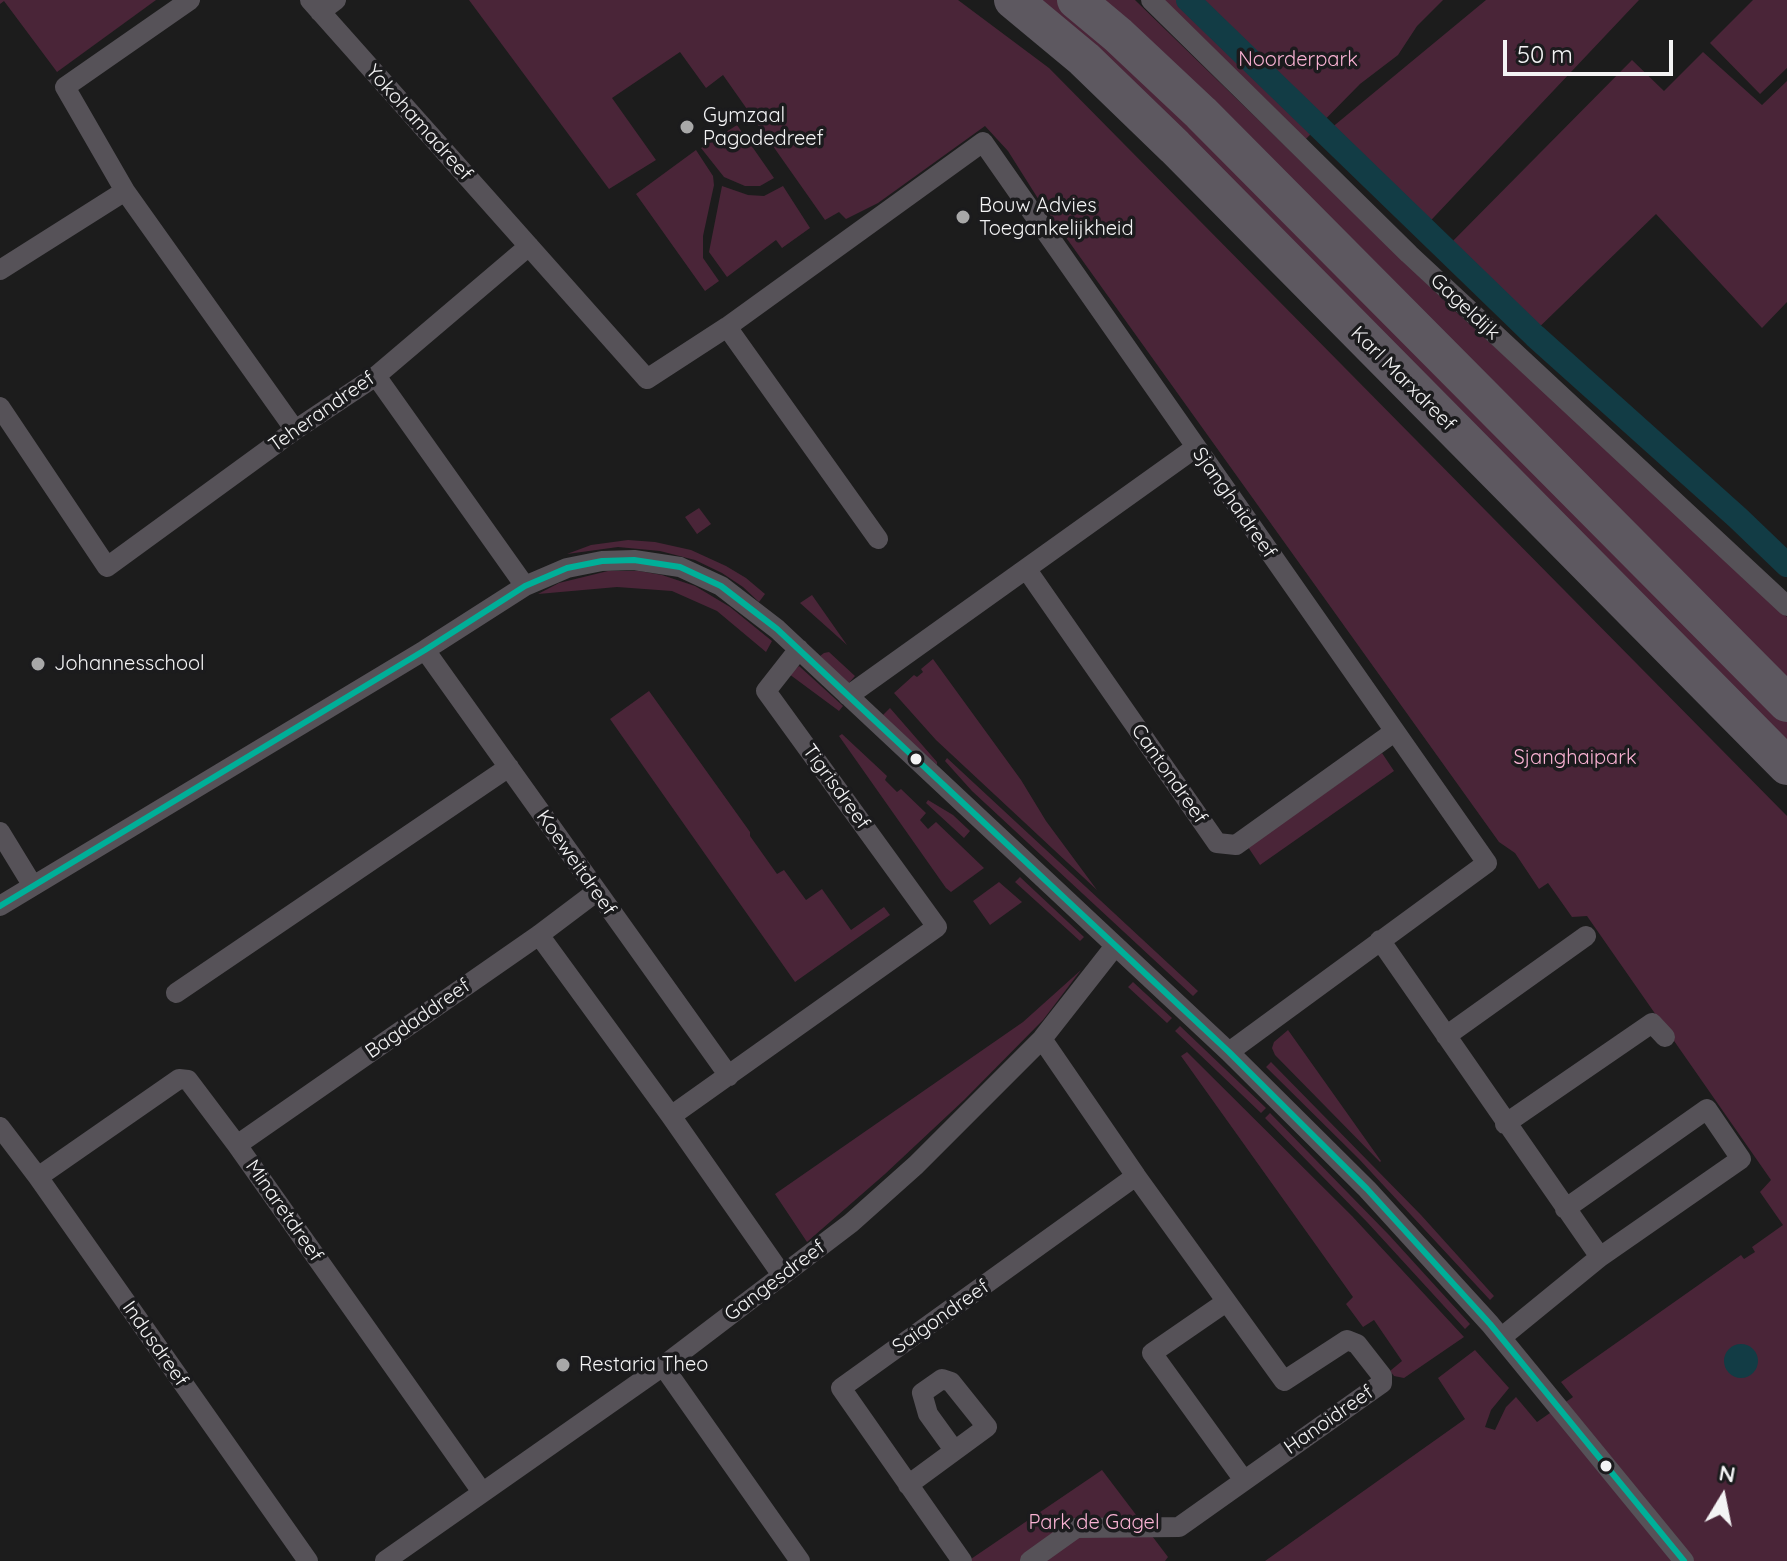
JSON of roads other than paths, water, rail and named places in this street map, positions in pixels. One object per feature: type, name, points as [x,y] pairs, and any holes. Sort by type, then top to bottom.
[{"type":"highway","name":"Karl Marxdreef","points":[[1013,0],[1084,59],[1175,147],[1787,766]]},
{"type":"highway","points":[[1076,0],[1201,113],[1787,703]]},
{"type":"street","points":[[190,0],[65,87],[125,191],[295,430]]},
{"type":"street","name":"Gageldijk","points":[[1151,0],[1409,254],[1787,606]]},
{"type":"street","name":"Yokohamadreef","points":[[322,4],[647,379],[727,327]]},
{"type":"street","name":"Sjanghaidreef","points":[[727,327],[983,142],[1487,863],[1380,940]]},
{"type":"street","points":[[0,270],[125,191]]},
{"type":"street","name":"Teherandreef","points":[[0,407],[107,567],[295,430],[376,376],[529,246]]},
{"type":"street","points":[[727,327],[878,539]]},
{"type":"street","points":[[376,376],[525,586]]},
{"type":"street","points":[[848,696],[1195,448]]},
{"type":"street","points":[[0,906],[425,650],[525,586],[567,568],[602,561],[634,560],[669,565],[721,586],[766,619],[1229,1052],[1367,1189],[1502,1337],[1684,1561]]},
{"type":"street","name":"Cantondreef","points":[[1027,570],[1217,843],[1236,845],[1394,732]]},
{"type":"street","name":"Tigrisdreef","points":[[729,1076],[937,927],[766,691],[799,649]]},
{"type":"street","name":"Koeweitdreef","points":[[425,650],[729,1076]]},
{"type":"street","points":[[176,993],[509,767]]},
{"type":"street","points":[[0,832],[33,886]]},
{"type":"street","name":"Bagdaddreef","points":[[237,1145],[596,892]]},
{"type":"street","points":[[539,935],[782,1275]]},
{"type":"street","points":[[1446,1036],[1586,936]]},
{"type":"street","points":[[1229,1052],[1380,940],[1600,1257]]},
{"type":"street","name":"Gangesdreef","points":[[389,1560],[663,1366],[851,1223],[916,1165],[1042,1039],[1115,946]]},
{"type":"street","points":[[1505,1124],[1652,1023],[1665,1037]]},
{"type":"street","name":"Hanoidreef","points":[[1030,1561],[1076,1528],[1179,1527],[1382,1383],[1382,1376],[1357,1344],[1347,1340],[1284,1381],[1136,1176],[1042,1039]]},
{"type":"street","points":[[671,1116],[729,1076]]},
{"type":"street","name":"Minaretdreef","points":[[38,1177],[179,1079],[188,1080],[482,1492]]},
{"type":"street","points":[[1502,1337],[1600,1257],[1741,1159],[1707,1109],[1565,1209]]},
{"type":"street","name":"Indusdreef","points":[[0,1127],[308,1561]]},
{"type":"street","name":"Saigondreef","points":[[962,1561],[841,1388],[1136,1176]]},
{"type":"street","points":[[1226,1302],[1152,1353],[1243,1479]]},
{"type":"street","points":[[663,1366],[800,1561]]},
{"type":"street","points":[[908,1485],[954,1450]]},
{"type":"water","points":[[1741,1344],[1753,1349],[1758,1361],[1753,1373],[1741,1378],[1729,1373],[1724,1361],[1729,1349]]},
{"type":"waterway","points":[[1188,0],[1535,336],[1787,565]]},
{"type":"place","name":"Gymzaal Pagodedreef","points":[[687,127]]},
{"type":"place","name":"Bouw Advies Toegankelijkheid","points":[[963,217]]},
{"type":"place","name":"Johannesschool","points":[[38,664]]},
{"type":"place","name":"Restaria Theo","points":[[563,1365]]},
{"type":"park label","name":"Noorderpark","points":[[1298,60]]},
{"type":"park label","name":"Sjanghaipark","points":[[1575,758]]},
{"type":"park label","name":"Park de Gagel","points":[[1094,1523]]}]
